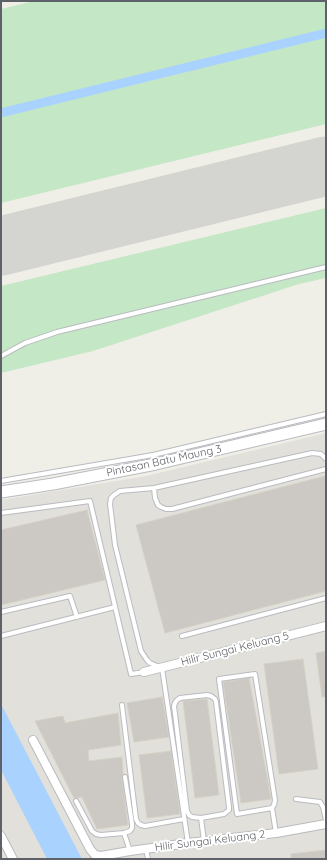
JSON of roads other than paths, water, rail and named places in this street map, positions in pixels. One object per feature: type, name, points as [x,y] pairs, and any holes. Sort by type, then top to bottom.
[{"type":"street","name":"Pintasan Batu Maung 3","points":[[1,492],[53,484],[156,464],[326,424]]},
{"type":"street","name":"Hilir Sungai Keluang 5","points":[[144,672],[326,626]]},
{"type":"street","name":"Hilir Sungai Keluang 2","points":[[33,740],[94,855],[101,856],[188,843],[276,833],[326,824]]},
{"type":"street","points":[[1,836],[13,859]]},
{"type":"lane","points":[[1,356],[26,343],[57,332],[326,267]]},
{"type":"lane","points":[[1,481],[153,455],[326,414]]},
{"type":"lane","points":[[188,843],[162,668],[150,663],[141,651],[115,545],[110,504],[111,498],[120,491],[154,488],[312,453],[321,454],[326,459]]},
{"type":"lane","points":[[154,488],[155,498],[158,505],[166,509],[172,509],[326,469]]},
{"type":"lane","points":[[1,513],[90,501],[132,674],[144,672]]},
{"type":"lane","points":[[1,612],[70,596],[77,617]]},
{"type":"lane","points":[[182,636],[326,598]]},
{"type":"lane","points":[[1,636],[115,607]]},
{"type":"lane","points":[[272,808],[237,814],[220,679],[255,674],[275,800],[272,808],[276,833]]},
{"type":"lane","points":[[207,695],[215,698],[216,702],[229,810],[224,814],[201,818],[192,818],[187,811],[174,706],[180,698],[207,695]]},
{"type":"lane","points":[[122,705],[136,819],[138,823],[145,826],[184,819]]},
{"type":"lane","points":[[76,801],[92,831],[96,834],[124,833],[130,831],[132,824],[125,777]]},
{"type":"lane","points":[[296,798],[320,802],[326,820]]},
{"type":"lane","points":[[201,818],[204,841]]},
{"type":"lane","points":[[124,833],[130,851]]},
{"type":"lane","points":[[146,849],[148,859]]},
{"type":"water","points":[[1,704],[82,859],[47,859],[1,770]]},
{"type":"waterway","points":[[1,113],[326,33]]}]
